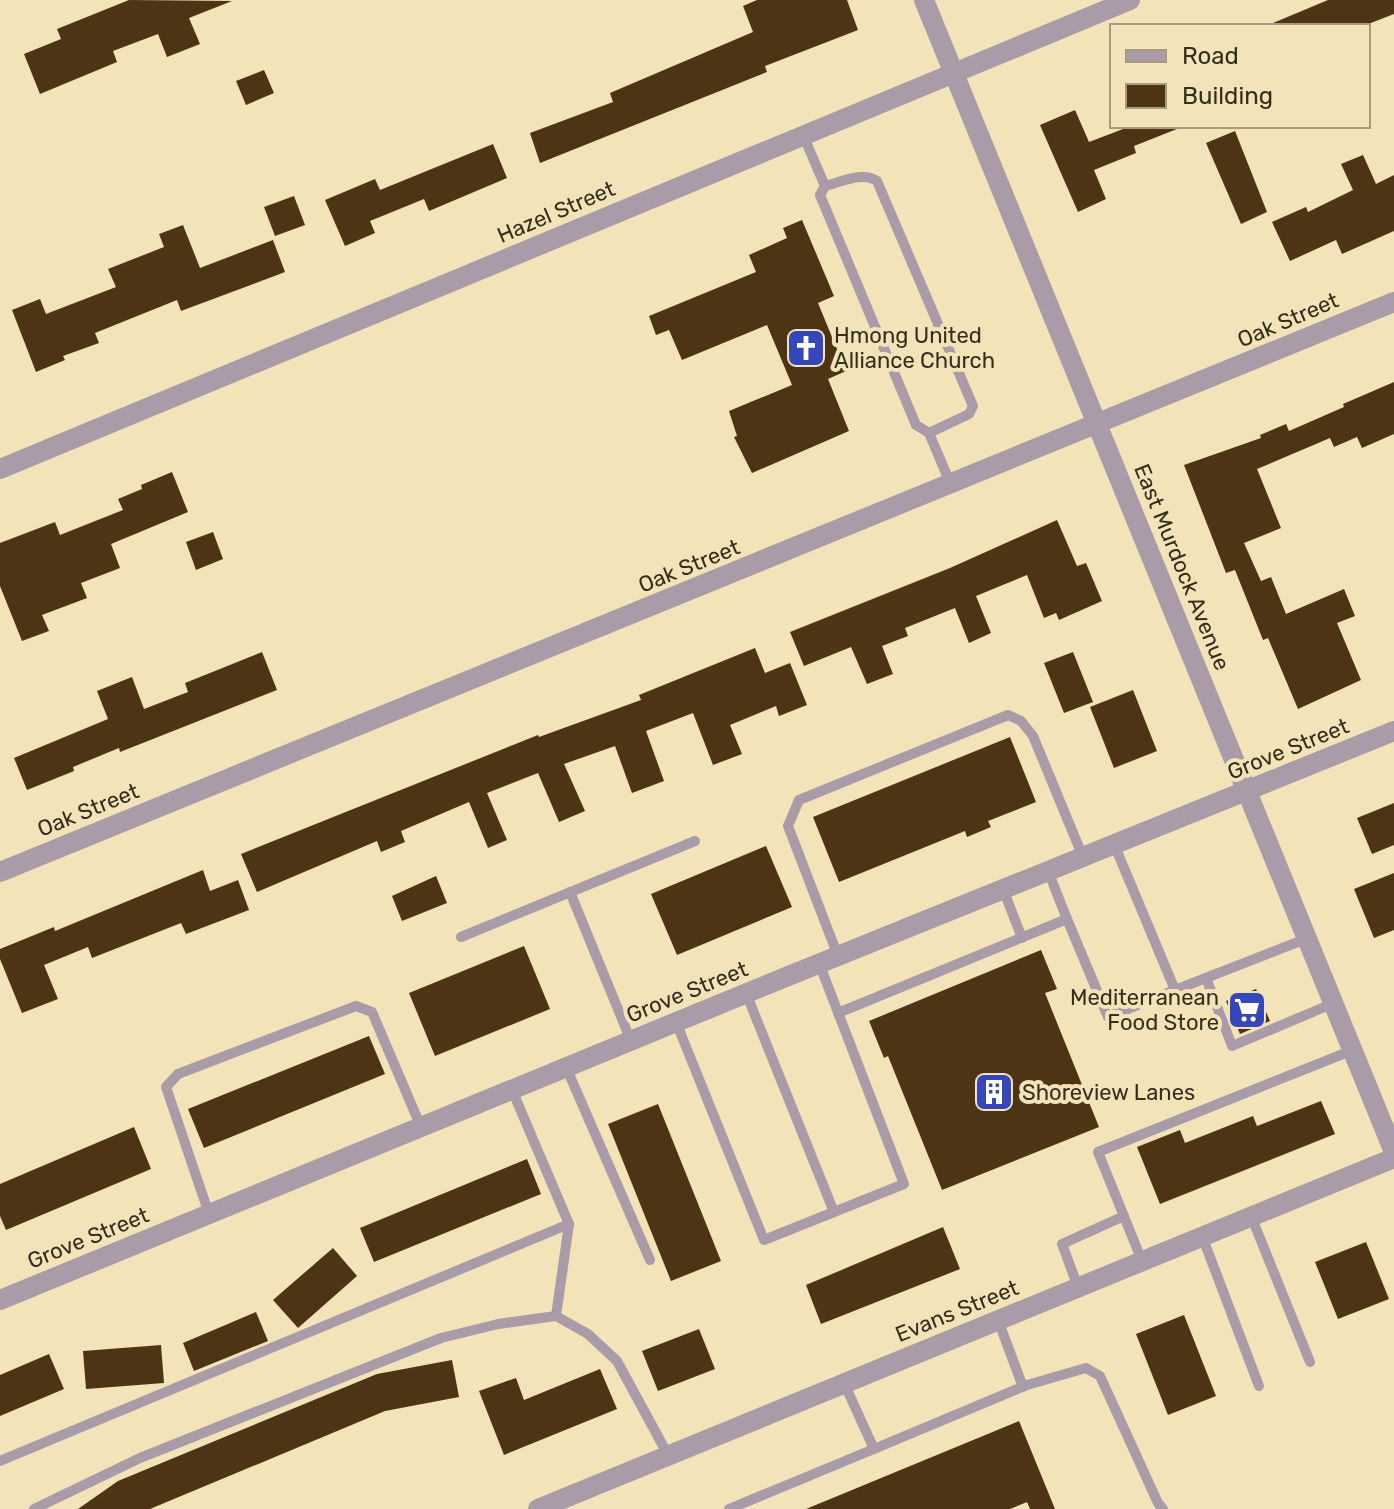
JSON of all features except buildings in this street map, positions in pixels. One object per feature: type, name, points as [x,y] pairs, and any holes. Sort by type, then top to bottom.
[{"type":"street","name":"East Murdock Avenue","points":[[924,0],[1394,1155]]},
{"type":"street","name":"Hazel Street","points":[[0,469],[1130,0]]},
{"type":"street","name":"Oak Street","points":[[0,872],[1394,302]]},
{"type":"street","name":"Grove Street","points":[[0,1300],[1394,731]]},
{"type":"street","name":"Evans Street","points":[[538,1509],[574,1502],[668,1455],[1394,1155]]},
{"type":"lane","points":[[803,135],[825,186]]},
{"type":"lane","points":[[929,433],[969,414],[973,406],[877,181],[863,176],[825,186],[820,195],[916,425],[929,433],[951,485]]},
{"type":"lane","points":[[676,1022],[764,1240],[904,1184],[838,1013],[829,960],[788,826],[799,800],[1008,715],[1021,721],[1033,736],[1083,857]]},
{"type":"lane","points":[[461,937],[695,841]]},
{"type":"lane","points":[[1114,844],[1175,990]]},
{"type":"lane","points":[[1048,871],[1108,1017],[1308,938]]},
{"type":"lane","points":[[1003,889],[1022,938]]},
{"type":"lane","points":[[570,892],[631,1041]]},
{"type":"lane","points":[[838,1013],[1067,919]]},
{"type":"lane","points":[[1206,978],[1232,1046],[1334,1003]]},
{"type":"lane","points":[[746,993],[834,1212]]},
{"type":"lane","points":[[209,1214],[166,1087],[178,1074],[356,1006],[372,1012],[421,1127]]},
{"type":"lane","points":[[1142,1261],[1098,1152],[1353,1050]]},
{"type":"lane","points":[[566,1067],[650,1260]]},
{"type":"lane","points":[[512,1090],[569,1224],[556,1316]]},
{"type":"lane","points":[[1078,1287],[1062,1244],[1124,1216]]},
{"type":"lane","points":[[1251,1216],[1310,1362]]},
{"type":"lane","points":[[0,1461],[569,1224]]},
{"type":"lane","points":[[1202,1236],[1259,1386]]},
{"type":"lane","points":[[34,1509],[140,1458],[441,1338],[498,1324],[556,1316],[588,1334],[617,1361],[668,1455]]},
{"type":"lane","points":[[998,1320],[1023,1387]]},
{"type":"lane","points":[[729,1509],[1023,1387],[1086,1368],[1100,1376],[1160,1506]]},
{"type":"lane","points":[[844,1383],[874,1449]]},
{"type":"place","name":"Hmong United Alliance Church","points":[[806,348]]},
{"type":"place","name":"Mediterranean Food Store","points":[[1247,1010]]},
{"type":"place","name":"Shoreview Lanes","points":[[994,1092]]}]
